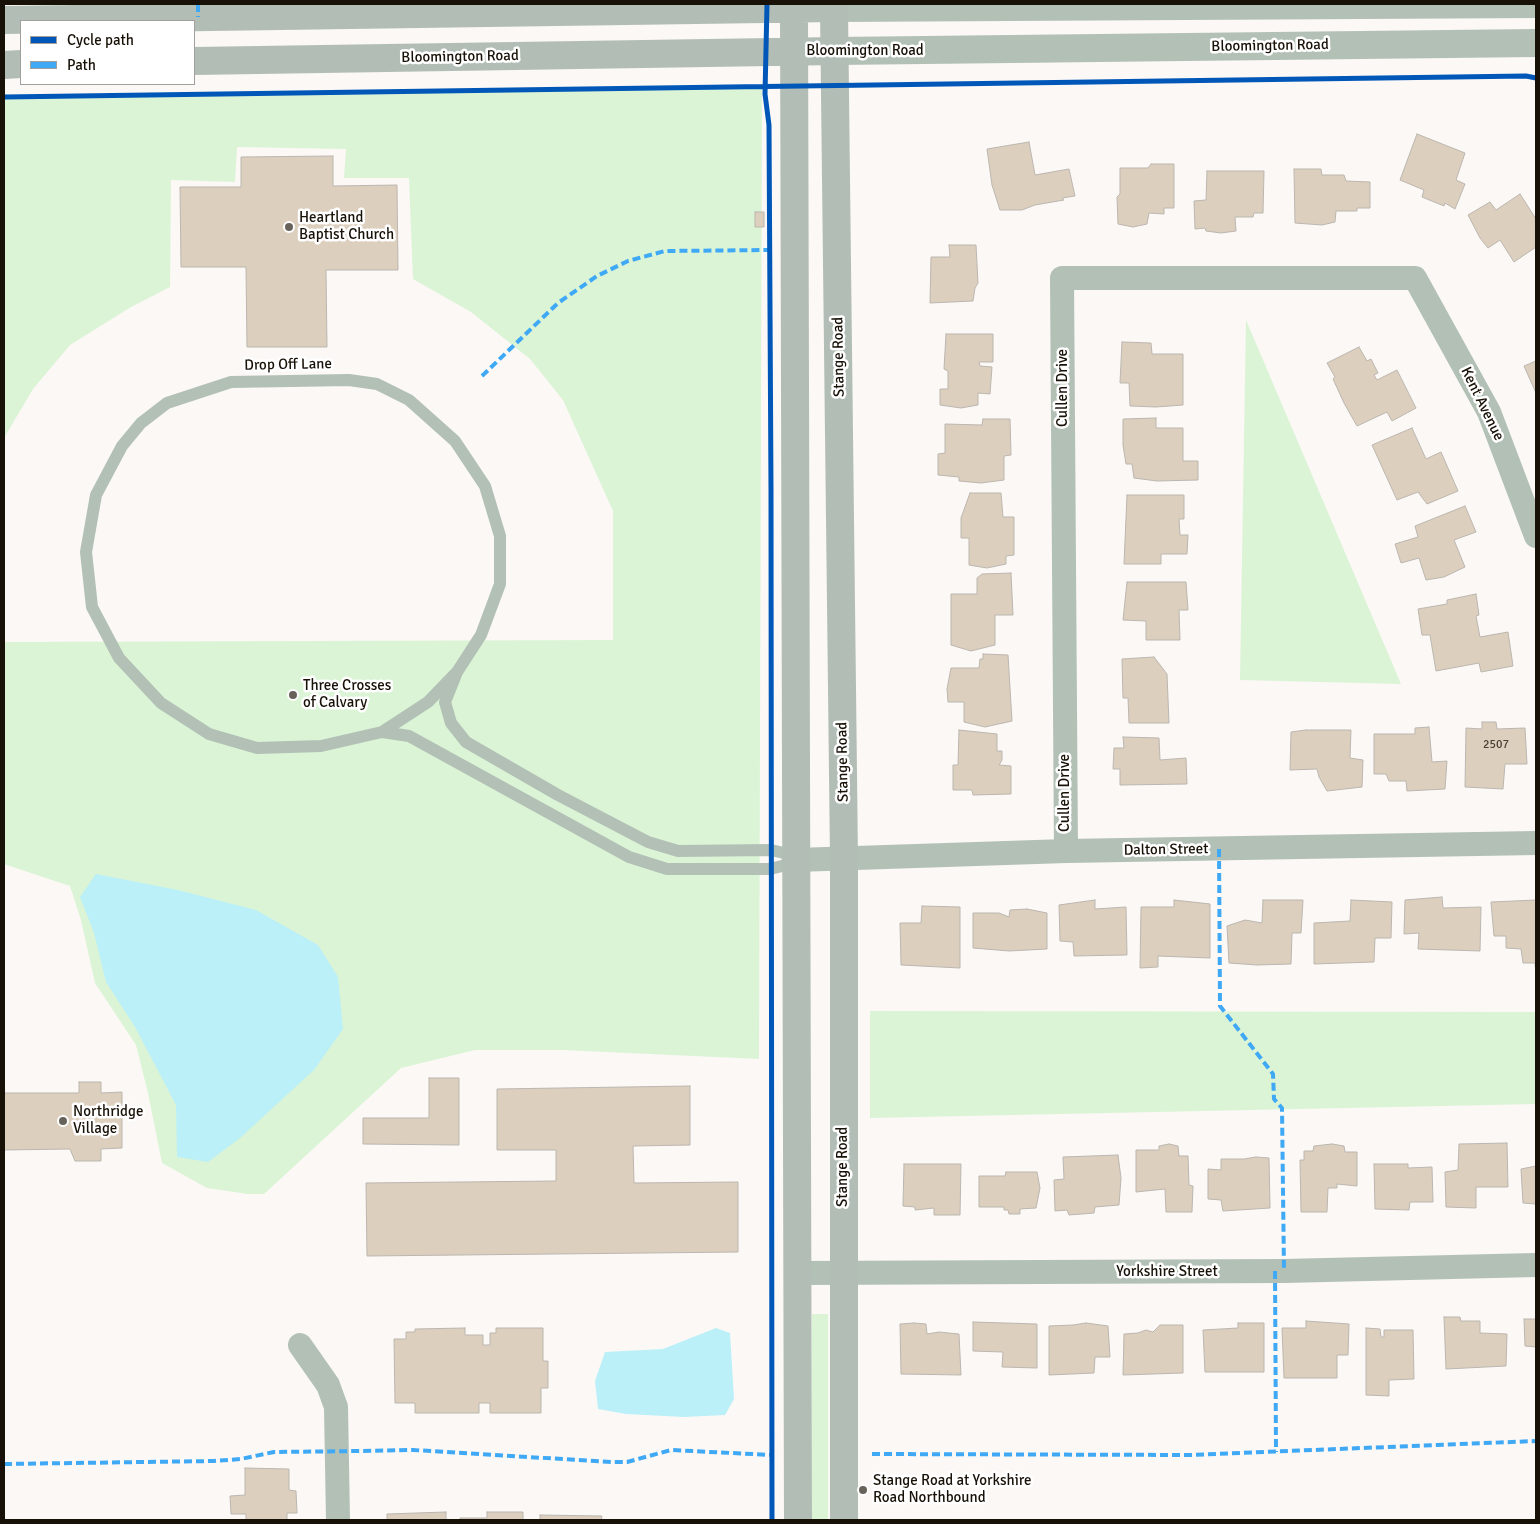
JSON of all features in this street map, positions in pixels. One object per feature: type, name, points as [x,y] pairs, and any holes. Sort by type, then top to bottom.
[{"type":"main road","points":[[794,6],[798,1520]]},
{"type":"main road","points":[[4,20],[834,6]]},
{"type":"main road","name":"Stange Road","points":[[834,6],[844,859],[844,1520]]},
{"type":"main road","name":"Bloomington Road","points":[[195,61],[836,51]]},
{"type":"main road","points":[[4,65],[20,64]]},
{"type":"street","points":[[834,6],[1536,4]]},
{"type":"street","name":"Bloomington Road","points":[[836,51],[1536,43]]},
{"type":"street","name":"Cullen Drive","points":[[1066,851],[1062,278],[1415,278]]},
{"type":"street","name":"Kent Avenue","points":[[1415,278],[1489,412],[1536,536]]},
{"type":"street","name":"Dalton Street","points":[[796,860],[1066,851],[1536,843]]},
{"type":"street","name":"Yorkshire Street","points":[[797,1272],[1284,1271],[1536,1265]]},
{"type":"street","points":[[300,1345],[328,1385],[336,1407],[338,1520]]},
{"type":"lane","name":"Drop Off Lane","points":[[382,732],[321,746],[258,748],[209,734],[161,703],[119,658],[92,607],[86,552],[96,495],[122,446],[141,423],[167,403],[231,382],[349,380],[377,384],[409,400],[455,441],[485,486],[500,536],[500,584],[481,635],[457,672]]},
{"type":"lane","points":[[457,672],[445,702],[451,723],[466,742],[558,795],[648,842],[678,851],[771,850],[784,853],[796,860]]},
{"type":"lane","points":[[382,732],[428,702],[457,672]]},
{"type":"lane","points":[[382,732],[409,736],[629,857],[667,868],[770,869],[796,860]]},
{"type":"green space","points":[[762,88],[759,1059],[563,1050],[475,1050],[401,1068],[264,1194],[248,1194],[207,1188],[162,1163],[136,1045],[95,983],[81,920],[70,886],[4,864],[4,642],[613,640],[613,511],[563,400],[530,359],[471,312],[413,279],[409,178],[344,178],[346,149],[237,147],[235,182],[171,180],[170,287],[131,307],[70,345],[33,389],[4,438],[4,96]]},
{"type":"green space","points":[[1246,320],[1401,684],[1240,680]]},
{"type":"green space","points":[[870,1011],[1536,1012],[1536,1104],[870,1118]]},
{"type":"green space","points":[[812,1314],[828,1314],[828,1520],[812,1520]]},
{"type":"water","points":[[96,874],[178,890],[256,910],[318,945],[338,977],[343,1029],[314,1070],[240,1138],[208,1162],[177,1157],[176,1105],[135,1027],[106,982],[94,933],[80,897]]},
{"type":"water","points":[[716,1328],[730,1333],[734,1399],[725,1415],[684,1417],[626,1414],[598,1409],[595,1381],[605,1352],[663,1349]]},
{"type":"building","points":[[1417,134],[1465,153],[1456,180],[1465,184],[1455,209],[1445,203],[1444,206],[1422,197],[1424,190],[1400,180]]},
{"type":"building","points":[[1029,142],[1035,175],[1069,169],[1075,196],[1035,205],[1022,210],[1000,210],[992,185],[987,149]]},
{"type":"building","name":"Heartland Baptist Church","points":[[333,156],[333,186],[397,185],[398,270],[326,270],[327,347],[247,347],[246,267],[181,267],[180,187],[241,187],[241,157]]},
{"type":"building","points":[[1151,164],[1174,164],[1174,208],[1164,208],[1164,214],[1149,213],[1147,224],[1133,227],[1118,224],[1117,197],[1120,194],[1120,168],[1148,168]]},
{"type":"building","points":[[1294,169],[1321,169],[1322,175],[1344,175],[1346,181],[1370,182],[1370,208],[1357,208],[1357,211],[1336,211],[1335,222],[1322,225],[1295,223]]},
{"type":"building","points":[[1207,171],[1264,171],[1263,213],[1254,213],[1253,217],[1235,217],[1236,231],[1221,233],[1206,231],[1205,228],[1195,229],[1194,201],[1206,200]]},
{"type":"building","points":[[1520,194],[1536,219],[1536,247],[1514,262],[1500,240],[1488,248],[1480,238],[1468,215],[1490,202],[1496,210]]},
{"type":"building","points":[[755,212],[764,212],[764,227],[755,227]]},
{"type":"building","points":[[949,245],[976,245],[978,283],[975,288],[973,301],[930,303],[931,257],[950,257]]},
{"type":"building","points":[[946,334],[993,334],[993,362],[979,362],[980,366],[992,367],[990,394],[978,393],[978,405],[961,408],[940,405],[940,389],[948,389],[948,371],[944,369]]},
{"type":"building","points":[[1122,342],[1151,343],[1152,354],[1183,354],[1183,405],[1130,406],[1129,383],[1120,383]]},
{"type":"building","points":[[1359,347],[1367,361],[1371,359],[1378,373],[1374,375],[1377,380],[1397,370],[1416,408],[1392,421],[1387,412],[1357,426],[1344,403],[1333,379],[1335,377],[1327,363]]},
{"type":"building","points":[[1536,361],[1536,393],[1524,366]]},
{"type":"building","points":[[1156,418],[1156,428],[1183,428],[1183,461],[1198,461],[1198,480],[1157,481],[1134,478],[1132,464],[1126,464],[1123,445],[1123,419]]},
{"type":"building","points":[[983,419],[1010,419],[1011,455],[1004,456],[1004,480],[981,483],[959,481],[959,477],[938,475],[938,454],[945,453],[945,424],[982,425]]},
{"type":"building","points":[[1412,428],[1426,459],[1441,452],[1458,491],[1427,504],[1418,492],[1397,500],[1372,445]]},
{"type":"building","points":[[970,493],[1001,493],[1003,517],[1014,517],[1014,555],[1006,556],[1006,564],[987,568],[969,565],[969,538],[961,538],[961,518]]},
{"type":"building","points":[[1127,495],[1184,495],[1184,519],[1179,519],[1180,535],[1188,535],[1187,554],[1161,554],[1161,564],[1124,564]]},
{"type":"building","points":[[1465,506],[1476,532],[1454,540],[1465,567],[1444,577],[1426,580],[1419,558],[1401,563],[1395,544],[1418,537],[1415,526]]},
{"type":"building","points":[[1011,573],[1013,615],[995,615],[995,645],[971,651],[951,645],[951,594],[977,594],[977,578],[982,574]]},
{"type":"building","points":[[1127,582],[1186,582],[1188,610],[1179,610],[1180,640],[1146,640],[1146,621],[1123,620]]},
{"type":"building","points":[[1476,594],[1479,615],[1476,616],[1480,637],[1508,632],[1513,666],[1481,672],[1479,663],[1436,671],[1430,635],[1422,635],[1418,609],[1447,604],[1447,600]]},
{"type":"building","points":[[983,654],[1008,655],[1012,721],[985,727],[964,722],[964,702],[948,702],[947,689],[951,668],[979,668],[980,659],[983,659]]},
{"type":"building","points":[[1154,657],[1167,674],[1169,723],[1129,723],[1128,698],[1123,698],[1122,659]]},
{"type":"building","points":[[1482,722],[1496,722],[1497,729],[1525,728],[1527,764],[1505,764],[1503,789],[1465,787],[1466,728],[1482,729]]},
{"type":"building","points":[[1429,727],[1432,762],[1447,761],[1445,789],[1407,791],[1406,781],[1389,781],[1386,774],[1374,774],[1374,734],[1415,734],[1415,728]]},
{"type":"building","points":[[959,730],[997,734],[997,751],[1002,751],[1002,760],[999,765],[1011,766],[1011,794],[973,795],[972,790],[953,790],[953,765],[958,765]]},
{"type":"building","points":[[1351,730],[1350,758],[1363,760],[1362,787],[1327,791],[1317,769],[1290,770],[1291,732]]},
{"type":"building","points":[[1123,737],[1159,738],[1160,760],[1186,758],[1187,784],[1120,785],[1120,769],[1113,769],[1114,748],[1124,748]]},
{"type":"building","points":[[1442,897],[1443,908],[1481,907],[1480,951],[1418,949],[1419,933],[1404,934],[1405,900]]},
{"type":"building","points":[[1095,900],[1095,909],[1126,907],[1127,955],[1074,956],[1073,942],[1060,941],[1059,905]]},
{"type":"building","points":[[1174,900],[1210,904],[1210,958],[1158,956],[1158,967],[1140,968],[1141,907],[1174,907]]},
{"type":"building","points":[[1263,900],[1303,900],[1301,933],[1292,933],[1291,964],[1257,965],[1229,963],[1227,926],[1245,920],[1262,923]]},
{"type":"building","points":[[1351,900],[1392,902],[1391,938],[1375,938],[1374,962],[1314,964],[1314,923],[1350,921]]},
{"type":"building","points":[[1536,900],[1536,974],[1535,963],[1523,963],[1521,949],[1506,948],[1506,936],[1494,936],[1491,902]]},
{"type":"building","points":[[922,906],[960,907],[960,968],[901,965],[900,923],[921,923]]},
{"type":"building","points":[[1027,909],[1047,913],[1047,949],[1009,951],[973,948],[973,913],[999,913],[1009,917],[1010,910]]},
{"type":"building","points":[[429,1078],[459,1078],[459,1145],[363,1144],[363,1118],[429,1118]]},
{"type":"building","name":"Northridge Village","points":[[79,1082],[101,1082],[101,1093],[122,1092],[122,1148],[101,1149],[101,1161],[75,1161],[70,1149],[4,1150],[4,1093],[79,1093]]},
{"type":"building","points":[[690,1086],[690,1145],[633,1146],[634,1183],[738,1182],[738,1252],[367,1256],[366,1183],[556,1181],[556,1150],[497,1150],[497,1089]]},
{"type":"building","points":[[1507,1143],[1508,1187],[1476,1187],[1476,1208],[1446,1207],[1445,1172],[1458,1170],[1459,1144]]},
{"type":"building","points":[[1169,1144],[1178,1146],[1179,1156],[1188,1156],[1189,1185],[1193,1186],[1192,1212],[1166,1212],[1165,1189],[1136,1192],[1136,1150],[1159,1150],[1159,1146]]},
{"type":"building","points":[[1332,1144],[1344,1146],[1345,1152],[1357,1152],[1357,1186],[1337,1184],[1337,1188],[1328,1188],[1327,1212],[1301,1212],[1300,1160],[1304,1160],[1304,1151],[1313,1151],[1314,1146]]},
{"type":"building","points":[[1118,1155],[1121,1178],[1119,1205],[1095,1207],[1094,1213],[1069,1215],[1067,1210],[1055,1211],[1054,1180],[1064,1179],[1063,1157]]},
{"type":"building","points":[[1269,1158],[1270,1208],[1223,1211],[1221,1200],[1208,1199],[1208,1169],[1221,1170],[1221,1159]]},
{"type":"building","points":[[904,1164],[961,1164],[960,1215],[934,1215],[934,1208],[915,1210],[915,1207],[903,1206]]},
{"type":"building","points":[[1374,1164],[1408,1164],[1408,1168],[1432,1167],[1433,1202],[1410,1202],[1409,1210],[1375,1209]]},
{"type":"building","points":[[1536,1166],[1536,1204],[1523,1203],[1521,1169]]},
{"type":"building","points":[[1006,1172],[1037,1172],[1040,1188],[1036,1208],[1020,1209],[1020,1214],[1009,1214],[1008,1210],[1004,1210],[1004,1207],[979,1207],[979,1176],[1005,1176]]},
{"type":"building","points":[[1444,1317],[1460,1317],[1461,1321],[1480,1321],[1480,1333],[1507,1334],[1506,1366],[1446,1369]]},
{"type":"building","points":[[1524,1319],[1536,1319],[1536,1347],[1525,1346]]},
{"type":"building","points":[[1306,1321],[1349,1324],[1348,1355],[1337,1355],[1337,1378],[1284,1378],[1282,1328],[1306,1328]]},
{"type":"building","points":[[973,1322],[1037,1324],[1037,1368],[1002,1367],[1003,1352],[973,1351]]},
{"type":"building","points":[[1086,1323],[1108,1326],[1110,1357],[1095,1357],[1094,1373],[1049,1375],[1049,1326]]},
{"type":"building","points":[[1238,1323],[1264,1323],[1264,1372],[1205,1372],[1203,1330],[1238,1328]]},
{"type":"building","points":[[900,1324],[926,1324],[927,1334],[939,1332],[959,1334],[961,1375],[901,1374]]},
{"type":"building","points":[[1160,1325],[1183,1325],[1183,1373],[1123,1375],[1124,1334],[1138,1333],[1146,1330],[1153,1332]]},
{"type":"building","points":[[465,1328],[465,1335],[483,1335],[483,1345],[490,1345],[490,1333],[496,1333],[496,1328],[543,1328],[543,1361],[548,1361],[548,1388],[541,1388],[541,1413],[490,1413],[490,1403],[479,1403],[479,1413],[415,1413],[415,1403],[395,1403],[394,1339],[406,1339],[406,1332],[415,1332],[415,1329]]},
{"type":"building","points":[[1366,1328],[1380,1329],[1381,1337],[1384,1337],[1384,1330],[1413,1330],[1414,1379],[1389,1380],[1389,1396],[1366,1395]]},
{"type":"building","points":[[245,1468],[289,1469],[289,1490],[296,1491],[297,1513],[287,1513],[287,1520],[246,1520],[246,1514],[231,1514],[230,1496],[245,1495]]},
{"type":"building","points":[[446,1512],[446,1520],[387,1520],[387,1514]]},
{"type":"building","points":[[487,1512],[523,1512],[523,1520],[460,1520],[460,1518],[487,1518]]},
{"type":"building","points":[[540,1515],[602,1516],[601,1520],[540,1520]]},
{"type":"marked path","points":[[198,4],[198,17]]},
{"type":"marked path","points":[[482,376],[558,303],[597,276],[628,261],[665,251],[770,250]]},
{"type":"marked path","points":[[1219,849],[1220,1006],[1273,1074],[1274,1099],[1282,1108],[1284,1271]]},
{"type":"marked path","points":[[1275,1271],[1276,1452]]},
{"type":"marked path","points":[[872,1454],[1189,1455],[1536,1441]]},
{"type":"marked path","points":[[4,1464],[214,1461],[241,1459],[274,1452],[413,1450],[611,1462],[627,1462],[671,1450],[772,1455]]},
{"type":"cycle path","points":[[767,4],[765,94],[769,125],[771,491],[772,1520]]},
{"type":"cycle path","points":[[4,97],[1526,76],[1536,78]]},
{"type":"place","name":"Heartland Baptist Church","points":[[289,227]]},
{"type":"place","name":"Three Crosses of Calvary","points":[[293,695]]},
{"type":"place","name":"Northridge Village","points":[[63,1121]]},
{"type":"place","name":"Stange Road at Yorkshire Road Northbound","points":[[863,1490]]}]
